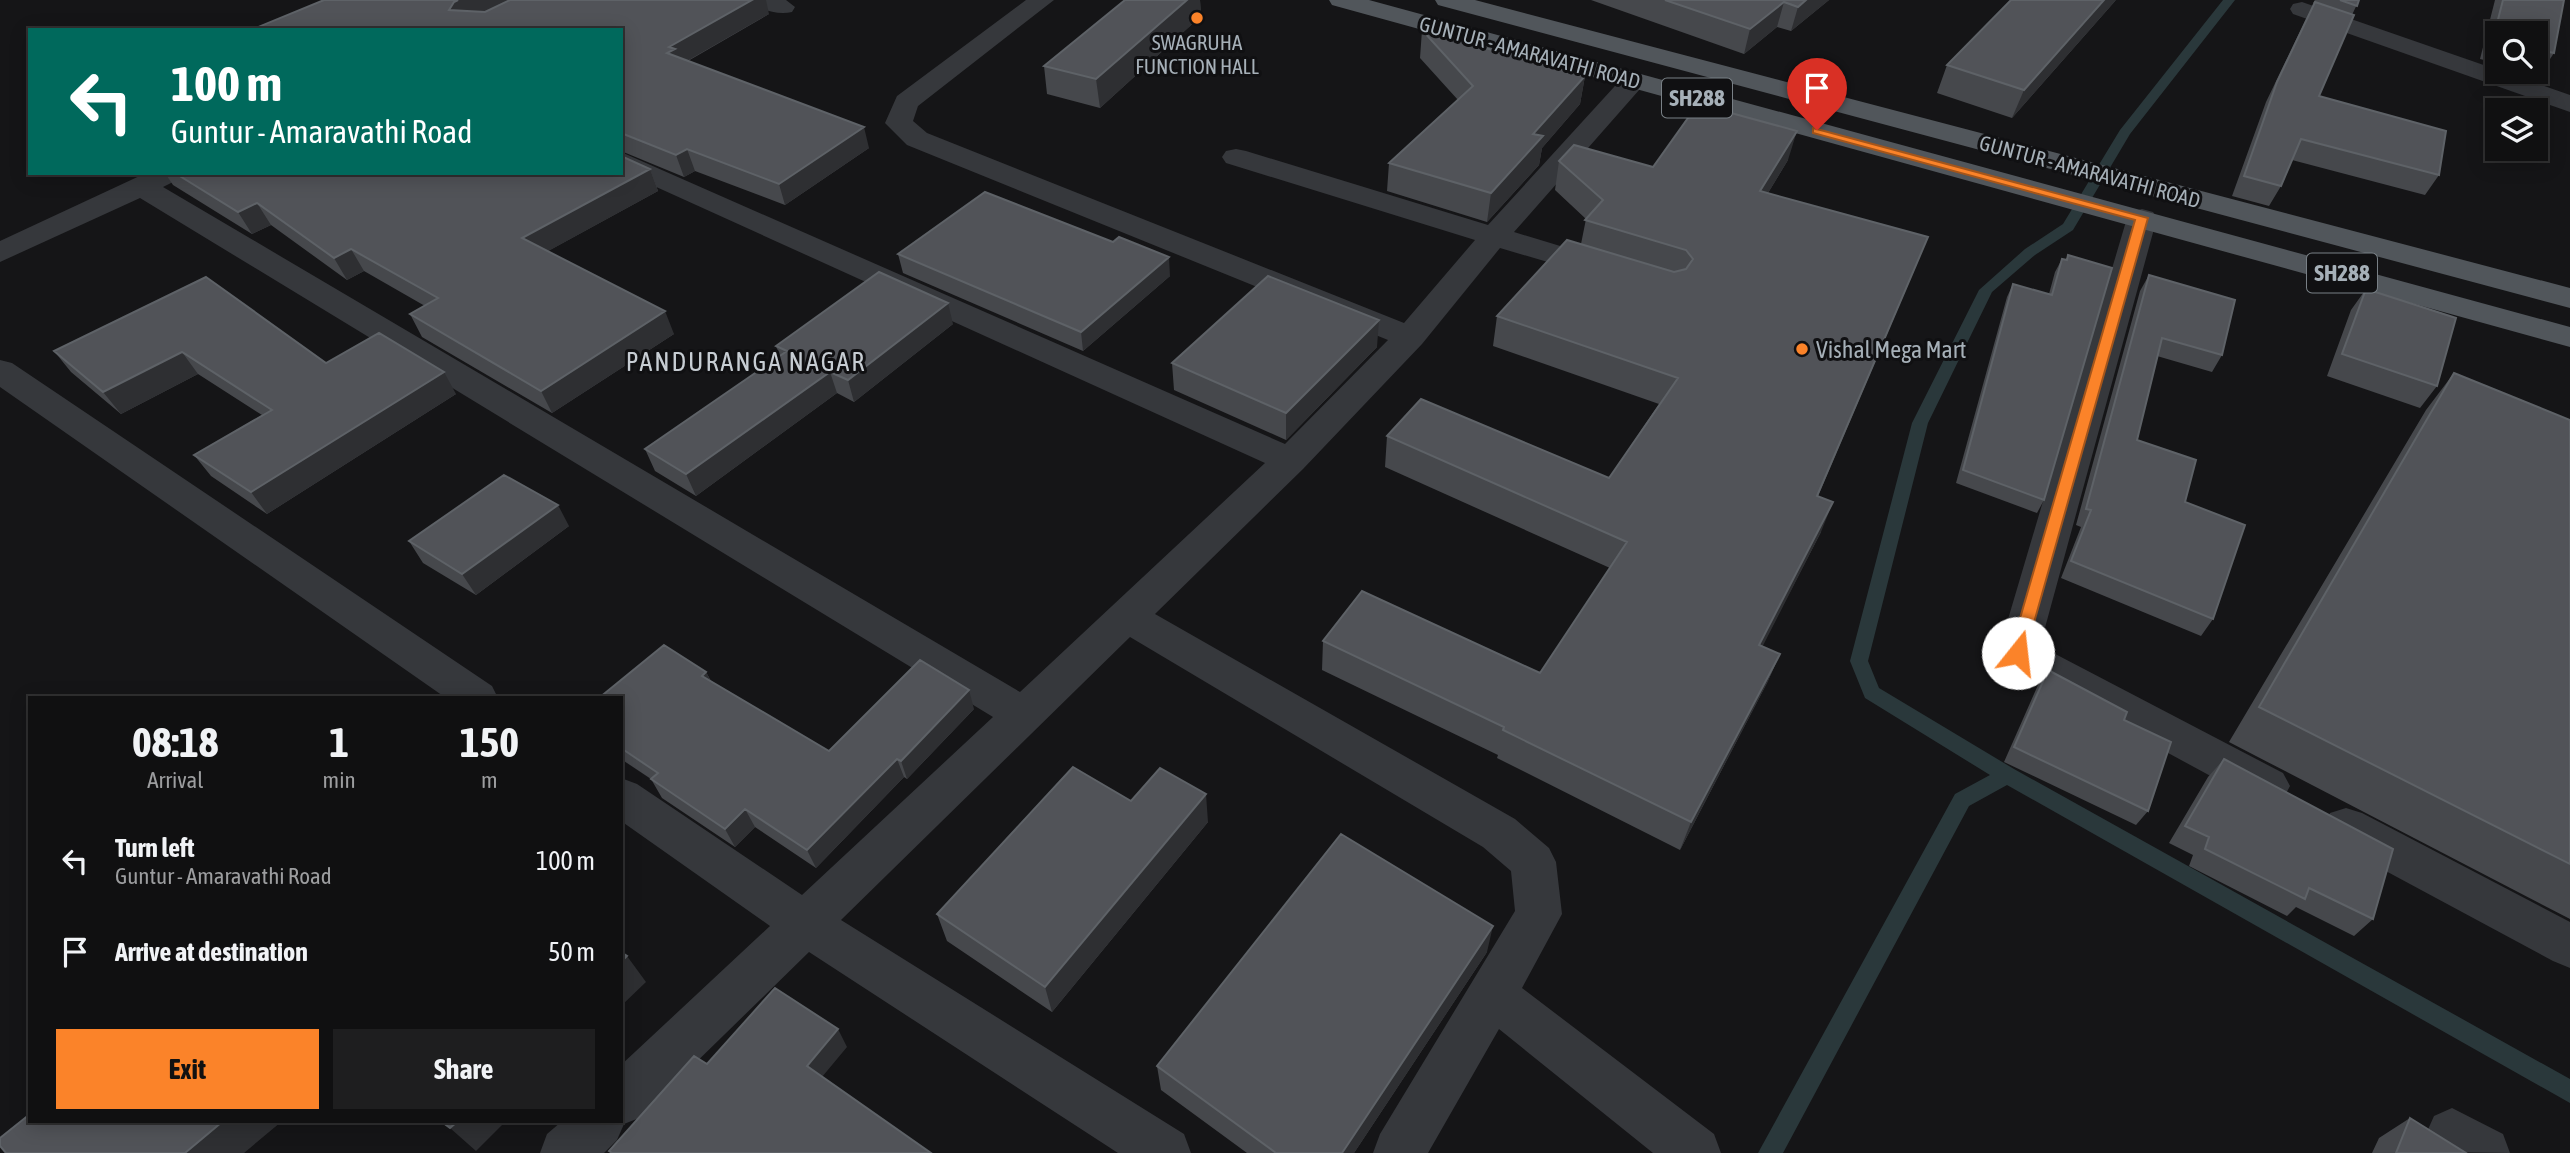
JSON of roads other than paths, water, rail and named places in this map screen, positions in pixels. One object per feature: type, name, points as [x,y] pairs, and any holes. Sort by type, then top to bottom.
[{"type":"main road","name":"GUNTUR - AMARAVATHI ROAD","points":[[1341,0],[2052,194],[2129,204],[2570,298]]},
{"type":"main road","name":"GUNTUR - AMARAVATHI ROAD","points":[[1447,0],[2063,164],[2129,204],[2570,337]]},
{"type":"street","points":[[1042,0],[906,102],[899,122],[917,139],[1410,337]]},
{"type":"street","points":[[2302,9],[2570,104]]},
{"type":"street","points":[[623,1098],[1290,460],[1410,337],[1494,236],[1633,81]]},
{"type":"street","points":[[1236,157],[1627,277]]},
{"type":"street","points":[[623,161],[1290,460]]},
{"type":"street","points":[[0,253],[155,179],[1025,715]]},
{"type":"street","points":[[2129,204],[2018,653],[2570,946]]},
{"type":"street","points":[[0,371],[474,696]]},
{"type":"street","points":[[1128,617],[1499,833],[1533,862],[1539,914],[1399,1153]]},
{"type":"street","points":[[623,798],[806,923],[1165,1153]]},
{"type":"street","points":[[1491,993],[1695,1153]]},
{"type":"street","points":[[566,1153],[598,1123]]},
{"type":"waterway","points":[[2007,775],[1872,693],[1859,661],[1920,423],[1986,290],[2030,252],[2068,227],[2124,133],[2229,0]]},
{"type":"waterway","points":[[1770,1153],[1962,800],[2007,775]]},
{"type":"waterway","points":[[2007,775],[2570,1092]]},
{"type":"place","name":"SWAGRUHA FUNCTION HALL","points":[[1197,18]]},
{"type":"place","name":"Vishal Mega Mart","points":[[1802,349]]},
{"type":"district","name":"PANDURANGA NAGAR","points":[[746,362]]}]
